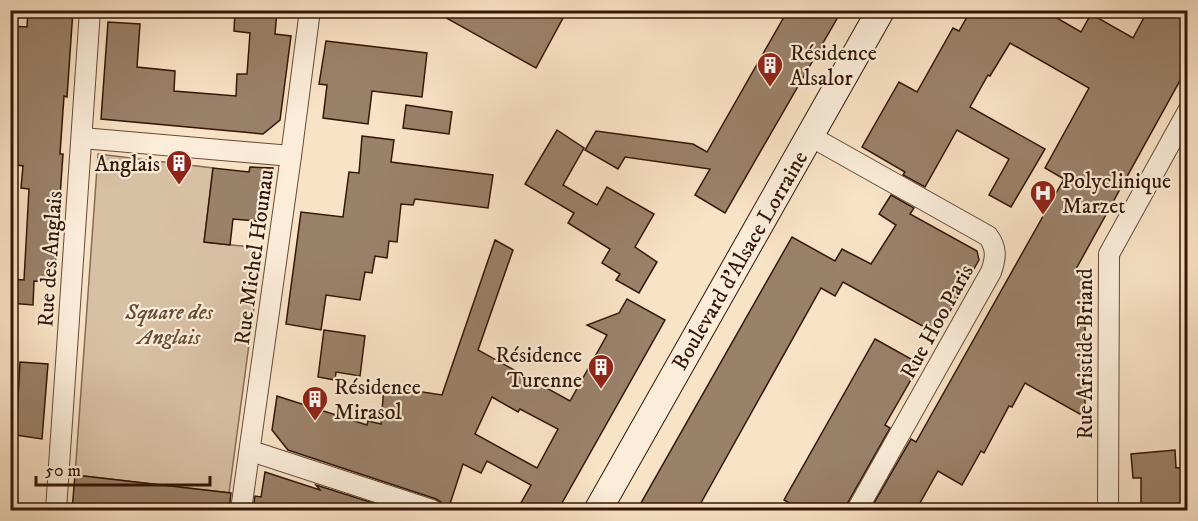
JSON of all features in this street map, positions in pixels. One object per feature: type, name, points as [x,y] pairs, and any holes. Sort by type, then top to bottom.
[{"type":"main road","name":"Boulevard d'Alsace Lorraine","points":[[598,510],[881,10]]},
{"type":"street","name":"Rue des Anglais","points":[[56,510],[90,10]]},
{"type":"street","name":"Rue Michel Hounau","points":[[241,510],[251,451],[310,10]]},
{"type":"street","name":"Rue Aristide Briand","points":[[1108,510],[1109,254],[1188,111]]},
{"type":"street","name":"Rue Hoo Paris","points":[[810,136],[988,236],[994,244],[996,253],[992,272],[857,510]]},
{"type":"street","points":[[82,138],[291,156]]},
{"type":"street","points":[[251,451],[432,510]]},
{"type":"green space","name":"Square des Anglais","points":[[98,154],[213,168],[204,242],[262,248],[229,493],[75,475]]},
{"type":"building","points":[[28,10],[73,10],[67,97],[64,96],[60,154],[63,154],[54,282],[34,281],[33,305],[10,303],[10,279],[24,280],[29,189],[21,188],[23,166],[11,164],[10,26],[27,27]]},
{"type":"building","points":[[235,10],[277,10],[275,34],[291,36],[280,120],[263,134],[101,119],[108,22],[140,24],[137,67],[175,71],[174,91],[236,96],[237,74],[247,74],[250,33],[234,31]]},
{"type":"building","points":[[432,10],[549,10],[563,18],[536,68]]},
{"type":"building","name":"Résidence Alsalor","points":[[788,10],[842,10],[725,213],[695,195],[710,169],[625,157],[618,169],[585,150],[596,131],[693,144],[707,152]]},
{"type":"building","name":"Polyclinique Marzet","points":[[971,10],[1043,10],[1081,32],[1091,14],[1133,38],[1148,10],[1188,10],[1188,66],[1076,269],[1085,274],[1085,417],[1025,383],[1012,407],[1009,406],[984,453],[981,451],[962,485],[938,471],[916,510],[870,510],[911,439],[916,442],[1064,179],[1045,168],[1089,88],[1010,43],[990,76],[988,75],[970,107],[1045,149],[1011,207],[989,195],[1009,159],[957,130],[925,187],[903,175],[905,172],[862,147],[899,82],[917,92],[953,28],[959,31]]},
{"type":"building","points":[[326,41],[427,53],[422,97],[372,91],[368,124],[323,118],[327,85],[319,84]]},
{"type":"building","points":[[406,105],[452,112],[449,134],[403,128]]},
{"type":"building","points":[[557,130],[584,148],[563,185],[597,205],[607,187],[654,214],[635,247],[657,262],[639,293],[616,280],[620,274],[602,263],[610,249],[568,223],[574,213],[525,184]]},
{"type":"building","points":[[362,136],[394,140],[391,162],[493,175],[488,208],[415,199],[413,205],[401,204],[397,242],[389,241],[387,258],[375,256],[372,273],[365,272],[360,300],[326,295],[321,330],[286,324],[301,212],[343,217],[349,172],[359,173]]},
{"type":"building","points":[[250,167],[273,168],[266,222],[233,219],[230,245],[204,242],[213,168],[249,172]]},
{"type":"building","points":[[891,195],[914,208],[910,214],[977,251],[979,260],[937,334],[843,282],[835,296],[821,288],[697,510],[637,510],[792,237],[835,261],[842,249],[871,264],[896,225],[879,214]]},
{"type":"building","points":[[495,240],[513,250],[478,350],[570,401],[607,335],[587,325],[619,313],[627,299],[665,320],[558,510],[517,510],[531,485],[487,461],[481,473],[463,464],[448,510],[444,510],[441,502],[436,499],[288,450],[272,430],[277,396],[367,425],[368,421],[381,424],[384,386],[442,395]],"holes":[[[492,397],[518,412],[520,409],[558,429],[537,468],[475,434]]]},
{"type":"building","points":[[324,330],[365,336],[360,376],[336,372],[335,380],[318,377]]},
{"type":"building","points":[[875,339],[920,364],[885,425],[890,428],[845,510],[801,510],[784,500]]},
{"type":"building","points":[[20,362],[48,364],[42,439],[16,435]]},
{"type":"building","points":[[1175,450],[1176,468],[1188,467],[1188,510],[1141,510],[1141,478],[1133,478],[1131,454]]},
{"type":"building","points":[[265,472],[320,490],[316,485],[395,510],[253,510],[255,496],[261,497]]},
{"type":"building","points":[[75,475],[231,493],[229,510],[72,510]]},
{"type":"place","name":"Résidence Alsalor","points":[[770,88]]},
{"type":"place","name":"Anglais","points":[[179,186]]},
{"type":"place","name":"Polyclinique Marzet","points":[[1043,216]]},
{"type":"place","name":"Résidence Turenne","points":[[601,390]]},
{"type":"place","name":"Résidence Mirasol","points":[[315,422]]}]
